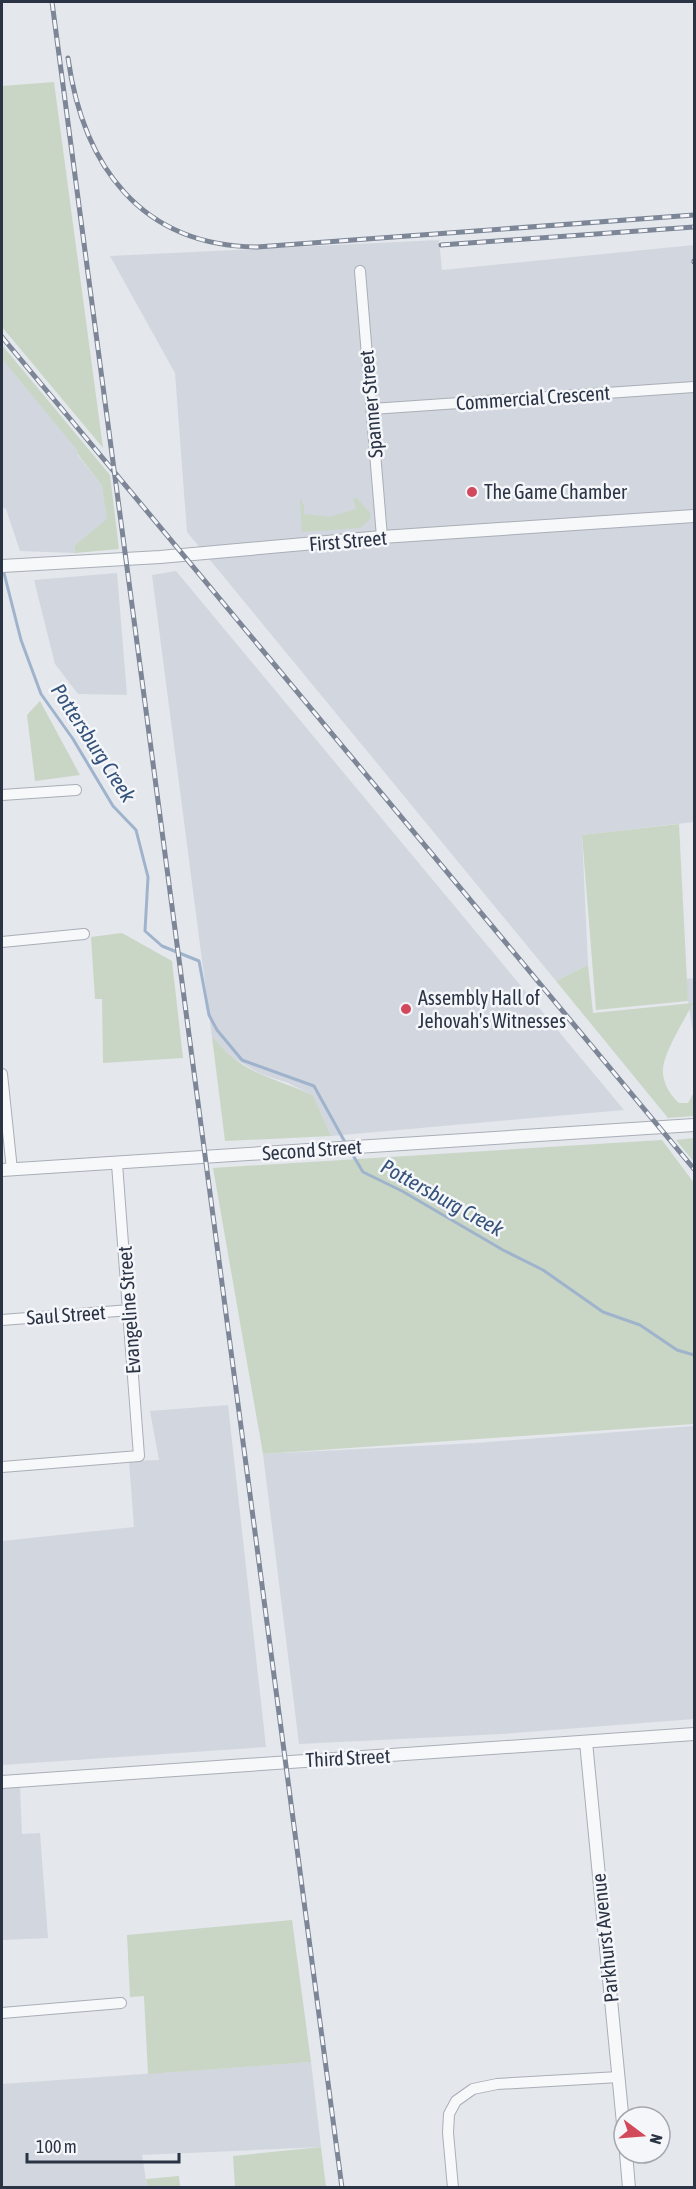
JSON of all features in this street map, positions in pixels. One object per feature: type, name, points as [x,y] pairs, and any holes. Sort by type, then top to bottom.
[{"type":"street","name":"Spanner Street","points":[[360,271],[382,537]]},
{"type":"street","name":"Commercial Crescent","points":[[372,409],[694,387]]},
{"type":"street","name":"First Street","points":[[2,566],[694,516]]},
{"type":"street","points":[[2,795],[76,790]]},
{"type":"street","points":[[2,942],[84,934]]},
{"type":"street","points":[[2,1074],[7,1170]]},
{"type":"street","name":"Second Street","points":[[7,1170],[694,1125]]},
{"type":"street","name":"Evangeline Street","points":[[2,1467],[139,1456],[130,1310],[117,1164]]},
{"type":"street","name":"Saul Street","points":[[2,1320],[130,1310]]},
{"type":"street","name":"Third Street","points":[[2,1782],[694,1734]]},
{"type":"street","name":"Parkhurst Avenue","points":[[586,1742],[621,2105]]},
{"type":"street","points":[[2,2013],[121,2003]]},
{"type":"street","points":[[453,2187],[448,2133],[449,2114],[456,2101],[473,2089],[497,2084],[619,2077]]},
{"type":"street","points":[[627,2165],[629,2187]]},
{"type":"shaded area","points":[[439,240],[442,270],[694,245],[694,822],[582,835],[588,965],[556,981],[187,532],[175,373],[110,256]]},
{"type":"shaded area","points":[[2,359],[79,451],[77,454],[102,486],[108,519],[74,546],[75,553],[20,551],[6,509],[2,507]]},
{"type":"shaded area","points":[[176,571],[624,1110],[331,1136],[313,1095],[261,1074],[233,1058],[212,1037],[152,575]]},
{"type":"shaded area","points":[[117,573],[127,695],[78,694],[55,664],[34,580]]},
{"type":"shaded area","points":[[694,978],[694,1039],[686,979]]},
{"type":"shaded area","points":[[228,1405],[266,1747],[2,1765],[2,1541],[134,1527],[129,1461],[159,1460],[150,1411]]},
{"type":"shaded area","points":[[694,1426],[694,1719],[502,1734],[299,1744],[263,1454],[476,1443]]},
{"type":"shaded area","points":[[20,1787],[22,1834],[40,1833],[48,1938],[2,1940],[2,1788]]},
{"type":"shaded area","points":[[311,2062],[321,2147],[142,2155],[147,2187],[2,2188],[2,2084]]},
{"type":"green space","points":[[54,82],[103,448],[2,327],[2,86]]},
{"type":"green space","points":[[2,345],[110,475],[119,549],[75,553],[74,546],[107,519],[102,486],[77,453],[78,451],[2,359]]},
{"type":"green space","points":[[353,498],[357,498],[371,514],[370,519],[360,528],[302,532],[300,499],[304,504],[304,514],[330,517],[356,509]]},
{"type":"green space","points":[[40,701],[80,775],[35,781],[27,715]]},
{"type":"green space","points":[[679,824],[688,1001],[596,1010],[582,835]]},
{"type":"green space","points":[[122,933],[172,961],[183,1058],[103,1063],[102,999],[95,999],[91,937]]},
{"type":"green space","points":[[588,965],[593,1013],[693,1003],[667,1054],[663,1074],[667,1088],[679,1103],[688,1103],[694,1092],[694,1116],[668,1118],[556,981]]},
{"type":"green space","points":[[212,1037],[241,1064],[271,1079],[313,1095],[331,1136],[225,1141]]},
{"type":"green space","points":[[694,1138],[694,1162],[676,1140]]},
{"type":"green space","points":[[662,1140],[694,1183],[694,1424],[263,1454],[213,1168]]},
{"type":"green space","points":[[292,1920],[311,2062],[148,2074],[144,1996],[130,1997],[127,1935]]},
{"type":"green space","points":[[321,2147],[326,2187],[235,2187],[233,2156]]},
{"type":"green space","points":[[179,2176],[180,2187],[147,2187],[146,2179]]},
{"type":"waterway","name":"Pottersburg Creek","points":[[3,569],[21,640],[41,694],[73,739],[113,806],[136,830],[148,877],[145,931],[162,946],[199,961],[209,1015],[217,1030],[242,1060],[314,1086],[346,1144]]},
{"type":"waterway","name":"Pottersburg Creek","points":[[351,1152],[363,1172],[402,1191],[503,1250],[543,1270],[603,1312],[640,1325],[677,1350],[694,1355]]},
{"type":"railway","points":[[52,2],[342,2188]]},
{"type":"railway","points":[[68,58],[76,97],[88,133],[104,165],[125,193],[150,215],[181,232],[216,243],[257,247],[694,215]]},
{"type":"railway","points":[[441,245],[694,227]]},
{"type":"railway","points":[[2,337],[694,1169]]},
{"type":"place","name":"The Game Chamber","points":[[472,492]]},
{"type":"place","name":"Assembly Hall of Jehovah's Witnesses","points":[[406,1009]]}]
